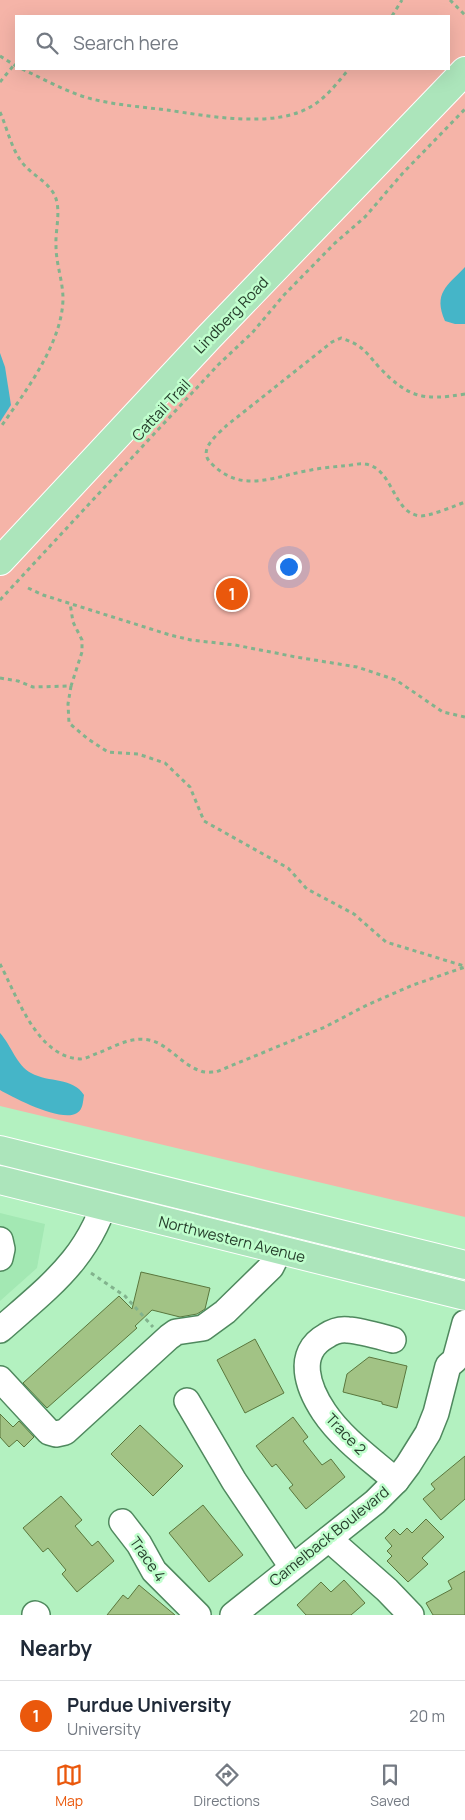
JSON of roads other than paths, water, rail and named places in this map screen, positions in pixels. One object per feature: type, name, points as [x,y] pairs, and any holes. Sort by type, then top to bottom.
[{"type":"main road","name":"Lindberg Road","points":[[0,561],[209,337],[465,71]]},
{"type":"main road","name":"Northwestern Avenue","points":[[0,1150],[464,1265]]},
{"type":"main road","name":"Northwestern Avenue","points":[[0,1180],[461,1295]]},
{"type":"street","points":[[0,1330],[57,1279],[79,1255],[93,1231],[104,1206],[112,1178]]},
{"type":"street","points":[[0,1240],[2,1249],[0,1258]]},
{"type":"street","points":[[0,1379],[49,1432],[56,1434],[65,1432],[165,1340],[176,1332],[203,1328],[225,1312],[271,1267],[279,1251]]},
{"type":"street","name":"Camelback Boulevard","points":[[452,1379],[443,1358],[461,1295],[464,1265]]},
{"type":"street","name":"Camelback Boulevard","points":[[233,1615],[375,1502],[408,1466],[428,1433],[452,1379],[465,1322]]},
{"type":"street","name":"Trace 2","points":[[393,1340],[347,1330],[333,1332],[319,1340],[312,1347],[307,1357],[306,1370],[309,1383],[320,1404],[336,1427],[396,1481]]},
{"type":"street","points":[[187,1401],[234,1481],[292,1567]]},
{"type":"street","name":"Trace 4","points":[[122,1522],[139,1544],[154,1571],[198,1615]]},
{"type":"street","points":[[329,1539],[388,1590],[411,1615]]},
{"type":"water","points":[[465,267],[465,324],[455,324],[445,321],[441,297],[448,285]]},
{"type":"water","points":[[0,353],[5,367],[11,405],[0,422]]},
{"type":"water","points":[[0,1033],[26,1070],[38,1076],[74,1085],[79,1089],[84,1095],[79,1112],[61,1115],[50,1112],[0,1090]]},
{"type":"place","name":"Purdue University","points":[[232,594]]}]
